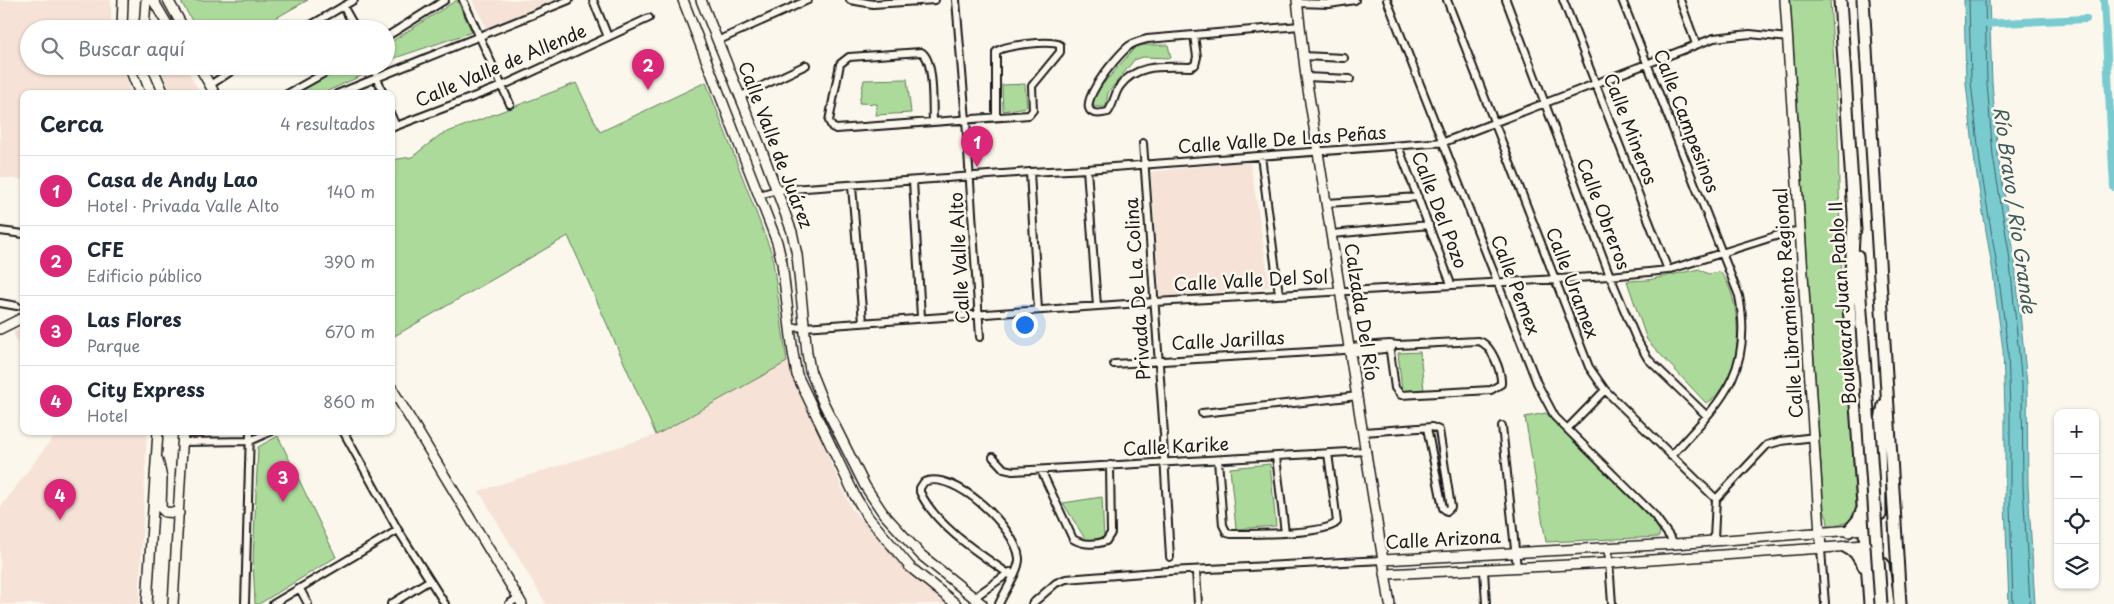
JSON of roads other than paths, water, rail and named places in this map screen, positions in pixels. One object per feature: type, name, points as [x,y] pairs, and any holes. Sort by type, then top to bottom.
[{"type":"highway","name":"Boulevard Juan Pablo II","points":[[1840,0],[1881,604]]},
{"type":"highway","points":[[1863,0],[1900,604]]},
{"type":"highway","points":[[1854,222],[1849,305],[1865,529],[1869,541],[1868,582],[1870,604]]},
{"type":"highway","points":[[1869,541],[1879,524],[1879,430],[1887,390]]},
{"type":"highway","points":[[1849,531],[1859,519],[1863,504]]},
{"type":"highway","points":[[1869,541],[1880,548],[1888,604]]},
{"type":"highway","points":[[1846,547],[1856,552],[1860,557],[1868,582]]},
{"type":"street","points":[[122,20],[123,0]]},
{"type":"street","points":[[145,20],[146,0]]},
{"type":"street","points":[[153,0],[165,20]]},
{"type":"street","points":[[168,0],[179,20]]},
{"type":"street","points":[[320,20],[354,0]]},
{"type":"street","points":[[395,31],[445,0]]},
{"type":"street","points":[[463,0],[510,104]]},
{"type":"street","points":[[395,70],[569,0]]},
{"type":"street","points":[[593,0],[608,37]]},
{"type":"street","name":"Calle Valle de Juárez","points":[[683,0],[777,242],[782,263],[797,375],[862,508],[910,567],[956,604]]},
{"type":"street","name":"Calle Valle de Juárez","points":[[701,0],[777,190],[795,243],[810,370],[822,400],[865,486],[883,513],[921,555],[978,601]]},
{"type":"street","points":[[717,41],[808,0]]},
{"type":"street","points":[[850,0],[864,4],[935,0]]},
{"type":"street","name":"Calle Valle Alto","points":[[956,0],[980,337]]},
{"type":"street","points":[[1297,2],[1330,4],[1355,0]]},
{"type":"street","name":"Calle Pemex","points":[[1387,0],[1537,383],[1550,410],[1567,430],[1654,515],[1675,544]]},
{"type":"street","name":"Calle Uramex","points":[[1447,0],[1589,367],[1604,390],[1716,499]]},
{"type":"street","name":"Calle Obreros","points":[[1506,0],[1610,276],[1642,349],[1648,359],[1707,416]]},
{"type":"street","name":"Calle Mineros","points":[[1563,0],[1668,270]]},
{"type":"street","name":"Calle Campesinos","points":[[1622,0],[1739,296],[1743,317],[1743,343],[1731,383],[1722,398],[1671,456]]},
{"type":"street","points":[[1680,0],[1696,44]]},
{"type":"street","name":"Calle Libramiento Regional","points":[[1785,0],[1825,604]]},
{"type":"street","name":"Calzada Del Río","points":[[1297,2],[1306,77],[1390,604]]},
{"type":"street","points":[[344,6],[351,20]]},
{"type":"street","name":"Calle Valle de Allende","points":[[395,126],[502,86],[649,18]]},
{"type":"street","points":[[1194,35],[1197,57],[1195,65],[1190,67],[1148,67],[1136,71],[1120,86],[1108,112],[1095,113],[1090,110],[1088,100],[1094,88],[1128,46],[1147,39],[1194,35],[1300,26]]},
{"type":"street","name":"Calle Valle De Las Peñas","points":[[759,195],[777,190],[1030,172],[1087,170],[1444,142],[1714,38],[1737,34],[1766,34],[1788,38]]},
{"type":"street","points":[[933,121],[930,64],[925,54],[921,52],[849,57],[840,64],[830,121],[832,128],[840,130],[933,121],[1029,115],[1033,110],[1032,86],[1060,52],[1061,48],[1056,43],[1002,48],[996,52],[996,117]]},
{"type":"street","points":[[1303,56],[1344,58]]},
{"type":"street","points":[[739,97],[806,65]]},
{"type":"street","points":[[712,74],[728,68]]},
{"type":"street","points":[[133,75],[138,90]]},
{"type":"street","points":[[156,75],[162,90]]},
{"type":"street","points":[[204,75],[213,90]]},
{"type":"street","points":[[210,85],[225,75]]},
{"type":"street","points":[[294,90],[321,75]]},
{"type":"street","points":[[346,90],[382,75]]},
{"type":"street","points":[[377,77],[382,90]]},
{"type":"street","points":[[1306,77],[1350,79]]},
{"type":"street","name":"Privada De La Colina","points":[[1143,143],[1159,361],[1170,557]]},
{"type":"street","name":"Calle Del Pozo","points":[[1398,146],[1451,284]]},
{"type":"street","points":[[1261,156],[1279,294]]},
{"type":"street","points":[[1087,170],[1097,306]]},
{"type":"street","points":[[1030,172],[1038,310]]},
{"type":"street","points":[[913,181],[921,317]]},
{"type":"street","points":[[852,186],[863,322]]},
{"type":"street","points":[[1327,203],[1418,197]]},
{"type":"street","points":[[1332,234],[1429,225]]},
{"type":"street","points":[[0,231],[20,234]]},
{"type":"street","name":"Calle Valle Del Sol","points":[[790,328],[978,313],[1554,277],[1610,276],[1668,270],[1788,232],[1799,231]]},
{"type":"street","points":[[0,303],[17,306]]},
{"type":"street","points":[[0,329],[20,319]]},
{"type":"street","name":"Calle Jarillas","points":[[1114,364],[1478,341],[1485,343],[1490,348],[1502,382]]},
{"type":"street","name":"Calzada Del Río","points":[[1389,346],[1395,388],[1398,394],[1404,396],[1491,390],[1500,387],[1502,382]]},
{"type":"street","points":[[797,375],[810,370]]},
{"type":"street","points":[[1567,430],[1604,390]]},
{"type":"street","points":[[395,394],[520,601],[509,604]]},
{"type":"street","points":[[1202,413],[1358,396]]},
{"type":"street","points":[[1502,426],[1517,568]]},
{"type":"street","points":[[1364,432],[1427,428],[1434,428],[1441,434],[1451,507],[1447,512],[1443,508],[1427,428]]},
{"type":"street","points":[[147,604],[158,435]]},
{"type":"street","points":[[173,604],[183,435]]},
{"type":"street","points":[[245,604],[250,435]]},
{"type":"street","points":[[182,442],[250,441],[263,435]]},
{"type":"street","points":[[345,435],[398,530],[445,604]]},
{"type":"street","points":[[1714,539],[1716,499],[1767,445],[1781,440],[1815,437]]},
{"type":"street","name":"Calle Karike","points":[[993,457],[1008,471],[1367,451]]},
{"type":"street","points":[[1218,460],[1222,525],[1227,533],[1285,532],[1328,528],[1337,522],[1328,453]]},
{"type":"street","points":[[156,456],[161,471],[161,508],[168,512],[179,513]]},
{"type":"street","points":[[1276,457],[1285,532]]},
{"type":"street","points":[[1041,470],[1073,540],[1083,544],[1106,541],[1111,534],[1110,466]]},
{"type":"street","points":[[999,604],[1019,560],[1016,550],[998,518],[953,484],[938,479],[924,482],[920,492],[941,520],[955,534],[1011,575]]},
{"type":"street","name":"Calle Arizona","points":[[1034,603],[1056,583],[1066,579],[1196,570],[1675,544],[1714,539],[1865,529]]},
{"type":"street","points":[[273,604],[398,530]]},
{"type":"street","name":"Calle Arizona","points":[[1385,574],[1609,563],[1821,549],[1846,547],[1869,541]]},
{"type":"street","points":[[1608,547],[1612,604]]},
{"type":"street","points":[[910,567],[921,555]]},
{"type":"street","points":[[1196,570],[1198,604]]},
{"type":"street","points":[[1484,570],[1486,604]]},
{"type":"street","points":[[978,601],[1011,575]]},
{"type":"street","points":[[391,604],[430,580]]},
{"type":"street","points":[[300,589],[308,604]]},
{"type":"water","points":[[1964,0],[1989,0],[1992,82],[1998,156],[2014,253],[2027,384],[2028,486],[2035,604],[2009,604],[2005,503],[2003,350],[1993,273],[1975,164],[1966,83]]},
{"type":"waterway","points":[[2104,0],[2114,187]]},
{"type":"waterway","points":[[1980,24],[2086,19]]},
{"type":"place","name":"CFE","points":[[648,90]]},
{"type":"place","name":"Casa de Andy Lao","points":[[977,167]]},
{"type":"place","name":"Las Flores","points":[[283,502]]},
{"type":"place","name":"City Express","points":[[60,520]]},
{"type":"water label","name":"Río Bravo / Rio Grande","points":[[2015,210]]}]
